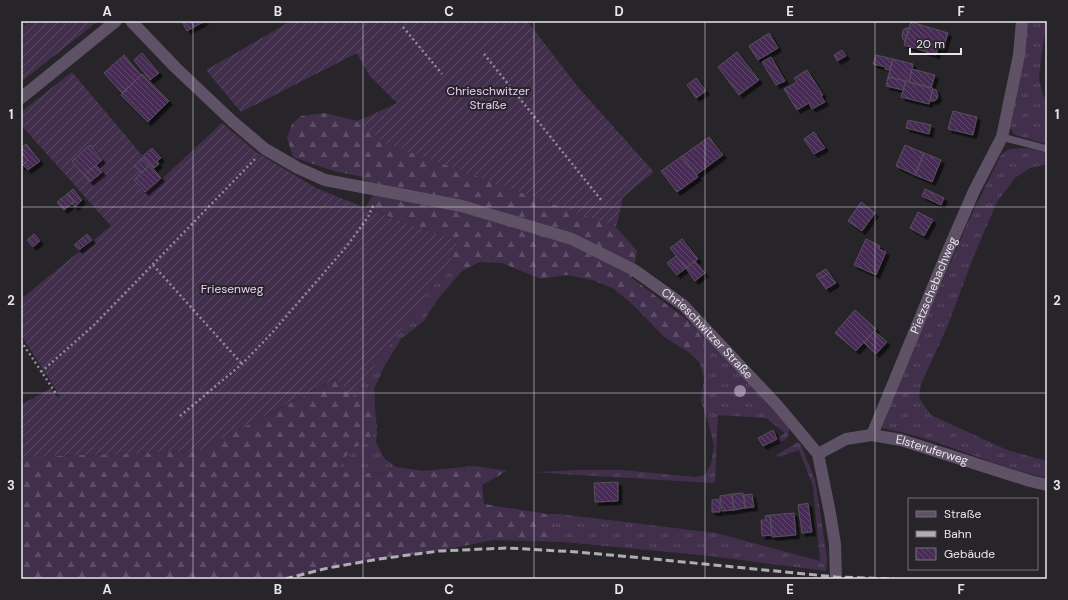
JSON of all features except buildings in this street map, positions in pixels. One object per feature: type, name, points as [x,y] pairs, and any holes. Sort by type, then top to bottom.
[{"type":"street","points":[[21,98],[116,21]]},
{"type":"street","name":"Chrieschwitzer Straße","points":[[131,21],[174,67],[232,121],[265,149],[298,168],[325,180],[462,206],[572,239],[634,270],[683,305],[777,405],[818,454],[832,521],[835,544],[836,579]]},
{"type":"street","name":"Pietzschebachweg","points":[[872,435],[947,252],[974,191],[1002,137],[1018,55],[1022,21]]},
{"type":"street","name":"Elsteruferweg","points":[[818,454],[846,439],[872,435],[901,440],[1030,482],[1047,485]]},
{"type":"lane","points":[[1002,137],[1047,149]]},
{"type":"path","points":[[21,26],[28,21]]},
{"type":"path","points":[[403,27],[442,74]]},
{"type":"path","points":[[484,54],[602,201]]},
{"type":"path","points":[[41,372],[94,325],[265,149]]},
{"type":"path","points":[[180,416],[242,364],[272,334],[347,246],[368,217],[380,190]]},
{"type":"path","points":[[153,265],[242,364]]},
{"type":"path","points":[[21,341],[57,395]]},
{"type":"green space","points":[[32,21],[98,21],[21,82],[21,28]]},
{"type":"green space","name":"Chrieschwitzer Straße","points":[[291,21],[527,21],[578,87],[654,172],[623,197],[616,227],[385,143],[358,121],[397,103],[369,75],[357,53],[241,112],[206,70]]},
{"type":"green space","points":[[1025,21],[1047,21],[1039,79],[1043,95],[1047,101],[1047,144],[1015,135],[1010,128]]},
{"type":"green space","name":"Friesenweg","points":[[72,72],[162,179],[222,123],[256,152],[316,188],[365,208],[457,241],[452,259],[352,397],[337,378],[198,451],[21,457],[21,405],[51,388],[57,397],[60,396],[21,335],[21,299],[111,226],[21,125],[21,112]]},
{"type":"green space","points":[[325,113],[358,121],[386,143],[616,227],[637,251],[632,278],[695,326],[704,342],[701,351],[690,353],[664,337],[647,319],[638,301],[593,280],[566,275],[541,279],[502,263],[480,262],[462,271],[455,265],[452,259],[457,241],[365,208],[373,195],[363,177],[334,171],[293,157],[287,138],[292,124],[301,116]]},
{"type":"green space","points":[[1026,148],[1047,153],[1047,164],[1030,168],[1015,178],[997,202],[973,258],[948,325],[921,384],[919,398],[931,415],[1007,450],[1047,461],[1047,478],[1006,467],[924,438],[882,428],[882,420],[969,220],[1001,155],[1009,149]]},
{"type":"green space","points":[[452,259],[455,265],[462,271],[437,300],[424,321],[401,339],[385,365],[374,389],[375,409],[363,400],[352,397]]},
{"type":"green space","points":[[614,289],[638,301],[647,319],[632,304]]},
{"type":"green space","points":[[695,326],[764,399],[789,428],[788,436],[784,440],[771,445],[770,443],[785,433],[766,418],[718,415],[715,483],[537,472],[622,470],[694,477],[705,475],[711,464],[714,446],[701,401],[704,379],[700,363],[690,353],[701,351]]},
{"type":"green space","points":[[338,378],[352,397],[363,400],[375,409],[377,428],[367,442],[351,449],[338,469],[350,474],[387,472],[396,467],[423,471],[475,466],[507,471],[482,485],[484,504],[547,514],[554,519],[553,533],[543,539],[493,540],[439,551],[328,568],[285,579],[21,579],[21,457],[198,451]]},
{"type":"green space","points":[[377,428],[376,442],[384,458],[396,467],[387,472],[350,474],[338,469],[351,449],[367,442]]},
{"type":"green space","points":[[798,442],[801,445],[815,480],[827,557],[826,571],[711,556],[564,542],[493,540],[543,539],[554,519],[547,514],[559,514],[716,533],[820,561],[813,486],[799,450],[778,457],[776,455]]},
{"type":"railway","points":[[285,579],[328,568],[379,559],[439,551],[508,548],[577,552],[836,577],[895,579]]}]
